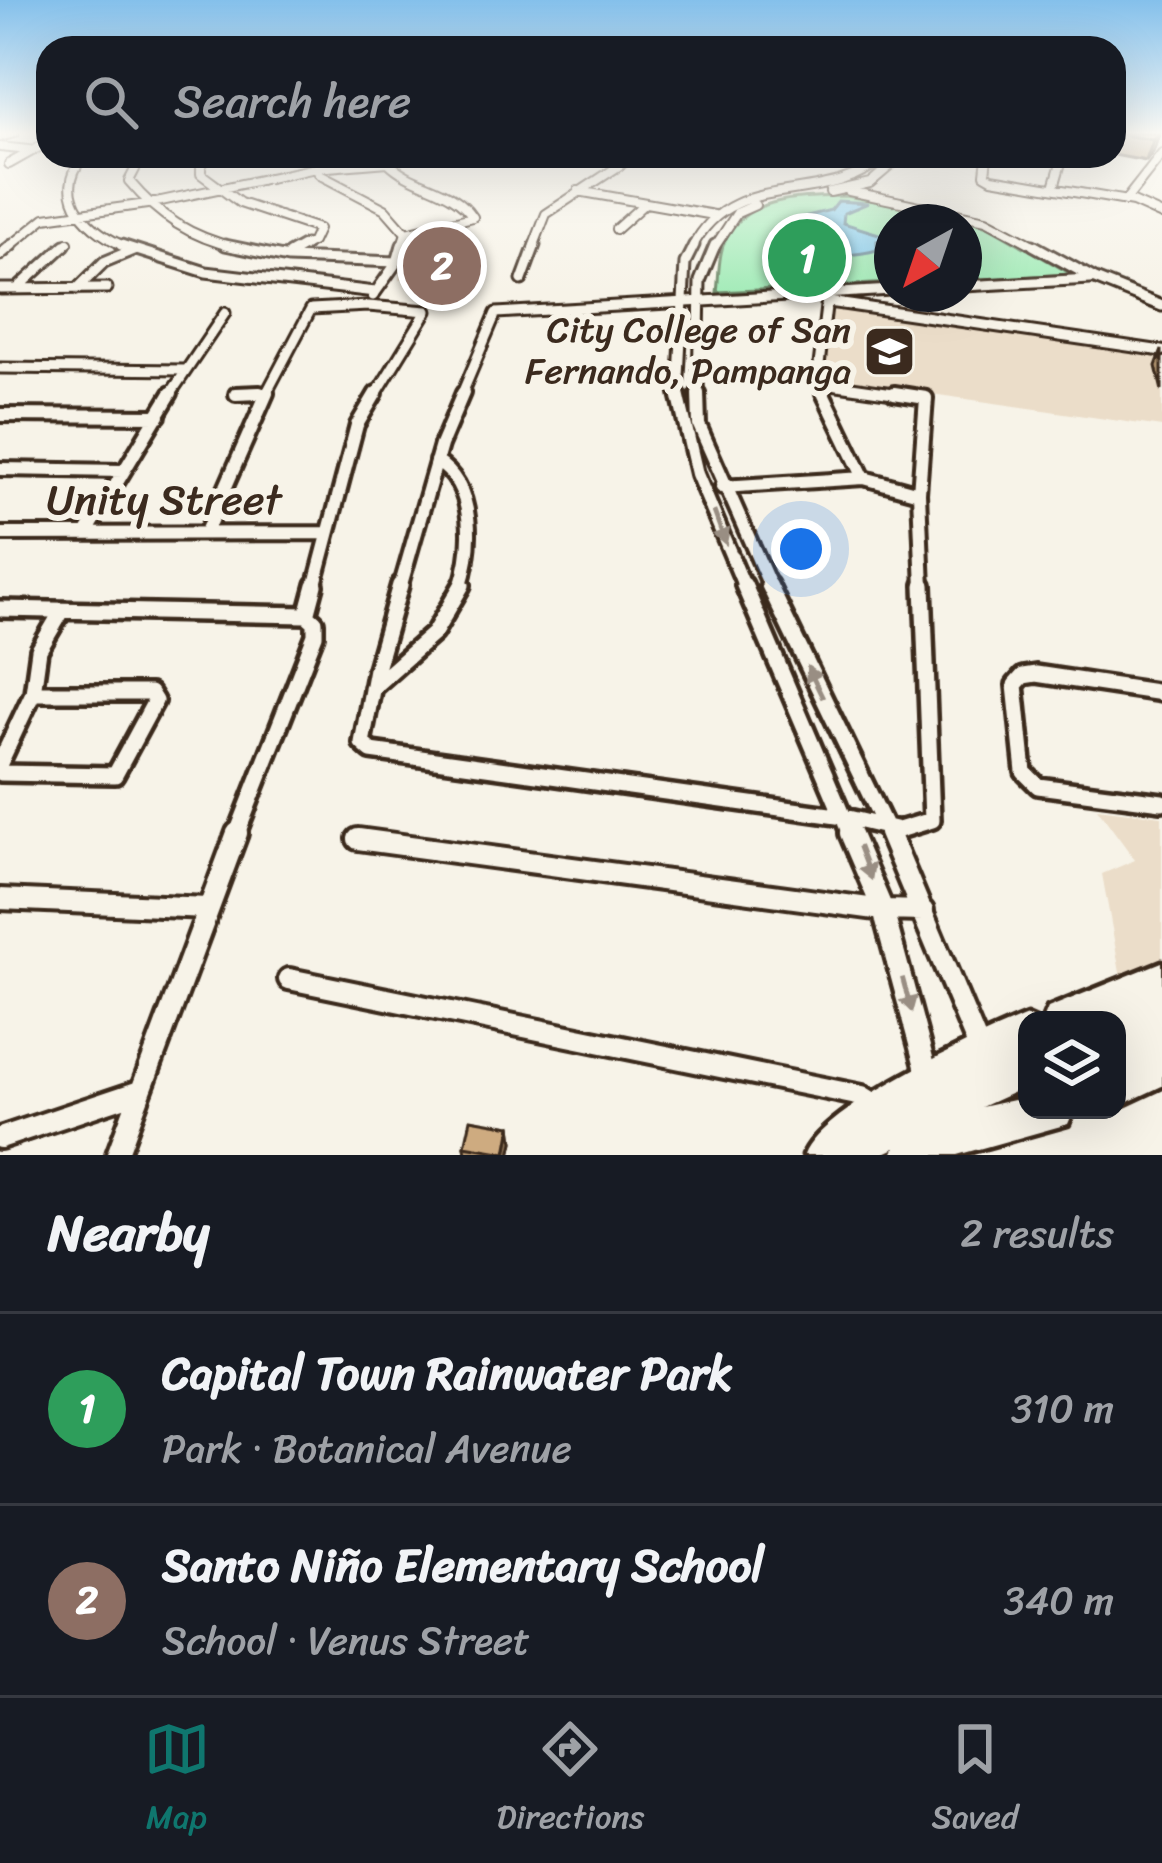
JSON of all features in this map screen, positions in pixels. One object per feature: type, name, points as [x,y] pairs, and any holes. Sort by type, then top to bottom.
[{"type":"highway","points":[[1083,1011],[1162,978]]},
{"type":"highway","points":[[1126,1023],[1162,1007]]},
{"type":"highway","points":[[1126,1052],[1162,1035]]},
{"type":"highway","points":[[824,1155],[881,1109],[929,1080],[1018,1038]]},
{"type":"highway","points":[[1126,1084],[1162,1066]]},
{"type":"highway","points":[[836,1155],[1018,1070]]},
{"type":"highway","points":[[912,1155],[1018,1103]]},
{"type":"highway","points":[[961,1132],[1018,1119]]},
{"type":"street","points":[[70,187],[77,214],[133,250],[219,275],[292,288],[375,292]]},
{"type":"street","points":[[134,187],[170,224],[208,239],[319,260],[397,262]]},
{"type":"street","points":[[215,187],[257,210],[318,229],[312,242],[289,254]]},
{"type":"street","points":[[0,255],[40,220],[232,187]]},
{"type":"street","points":[[341,187],[398,219],[406,233],[397,262],[368,306]]},
{"type":"street","points":[[406,233],[473,217],[467,206],[433,187]]},
{"type":"street","points":[[522,280],[546,214],[585,187]]},
{"type":"street","points":[[819,187],[765,194],[714,215],[694,239],[685,263],[677,396],[688,451],[756,622],[883,910],[929,1080]]},
{"type":"street","points":[[838,187],[986,220],[1094,279],[1162,306]]},
{"type":"street","points":[[858,187],[785,196],[736,213],[712,246],[698,300],[699,425],[794,641],[889,832],[982,1054]]},
{"type":"street","points":[[1047,187],[1125,201],[1162,215]]},
{"type":"street","points":[[1125,201],[1136,187]]},
{"type":"street","points":[[578,191],[714,215]]},
{"type":"street","points":[[616,229],[645,203]]},
{"type":"street","points":[[18,288],[68,242]]},
{"type":"street","points":[[77,289],[104,262],[133,250]]},
{"type":"street","points":[[982,285],[1094,279]]},
{"type":"street","points":[[0,289],[107,289]]},
{"type":"street","points":[[817,382],[926,398],[919,493],[932,820],[916,829],[889,832],[844,818],[370,751],[362,743],[372,688],[436,461],[496,313],[874,292]]},
{"type":"street","points":[[827,298],[1162,351]]},
{"type":"street","points":[[827,298],[817,382],[864,478]]},
{"type":"street","points":[[206,532],[311,309],[368,306],[427,311],[357,424],[307,615]]},
{"type":"street","points":[[86,534],[225,313]]},
{"type":"street","points":[[0,368],[185,370]]},
{"type":"street","points":[[236,394],[268,393]]},
{"type":"street","points":[[0,415],[159,416]]},
{"type":"street","points":[[372,688],[402,664],[459,599],[472,532],[456,475],[436,461]]},
{"type":"street","points":[[0,469],[123,471]]},
{"type":"street","points":[[704,488],[864,478],[919,493]]},
{"type":"street","name":"Unity Street","points":[[0,534],[328,533]]},
{"type":"street","points":[[0,609],[307,615],[316,622],[315,635],[207,908],[117,1155]]},
{"type":"street","points":[[0,763],[33,693],[39,650],[62,610]]},
{"type":"street","points":[[1162,693],[1036,674],[1023,676],[1015,685],[1024,772],[1038,786],[1162,802]]},
{"type":"street","points":[[0,773],[116,775],[155,701],[150,693],[33,693]]},
{"type":"street","points":[[358,838],[883,910],[923,911]]},
{"type":"street","points":[[0,899],[207,908]]},
{"type":"street","points":[[289,979],[862,1096],[881,1109]]},
{"type":"street","points":[[0,1138],[140,1091]]},
{"type":"shaded area","points":[[467,242],[468,252],[487,252],[476,284],[399,280],[404,245]]},
{"type":"shaded area","points":[[835,308],[1162,356],[1162,427],[806,376]]},
{"type":"shaded area","points":[[1097,808],[1162,816],[1162,960],[1121,978],[1102,874],[1135,860]]},
{"type":"green space","points":[[846,196],[892,204],[874,204],[874,284],[717,292],[724,243],[733,227],[760,207]]},
{"type":"green space","points":[[982,224],[988,226],[1071,274],[982,279]]},
{"type":"water","points":[[838,201],[868,203],[844,213],[843,223],[874,232],[874,251],[804,255],[804,232],[788,221],[831,210]]},
{"type":"building","points":[[471,1119],[511,1126],[506,1153],[465,1146]]},
{"type":"place","name":"Capital Town Rainwater Park","points":[[807,258]]},
{"type":"place","name":"Santo Niño Elementary School","points":[[442,266]]},
{"type":"place","name":"City College of San Fernando, Pampanga","points":[[890,351]]}]
